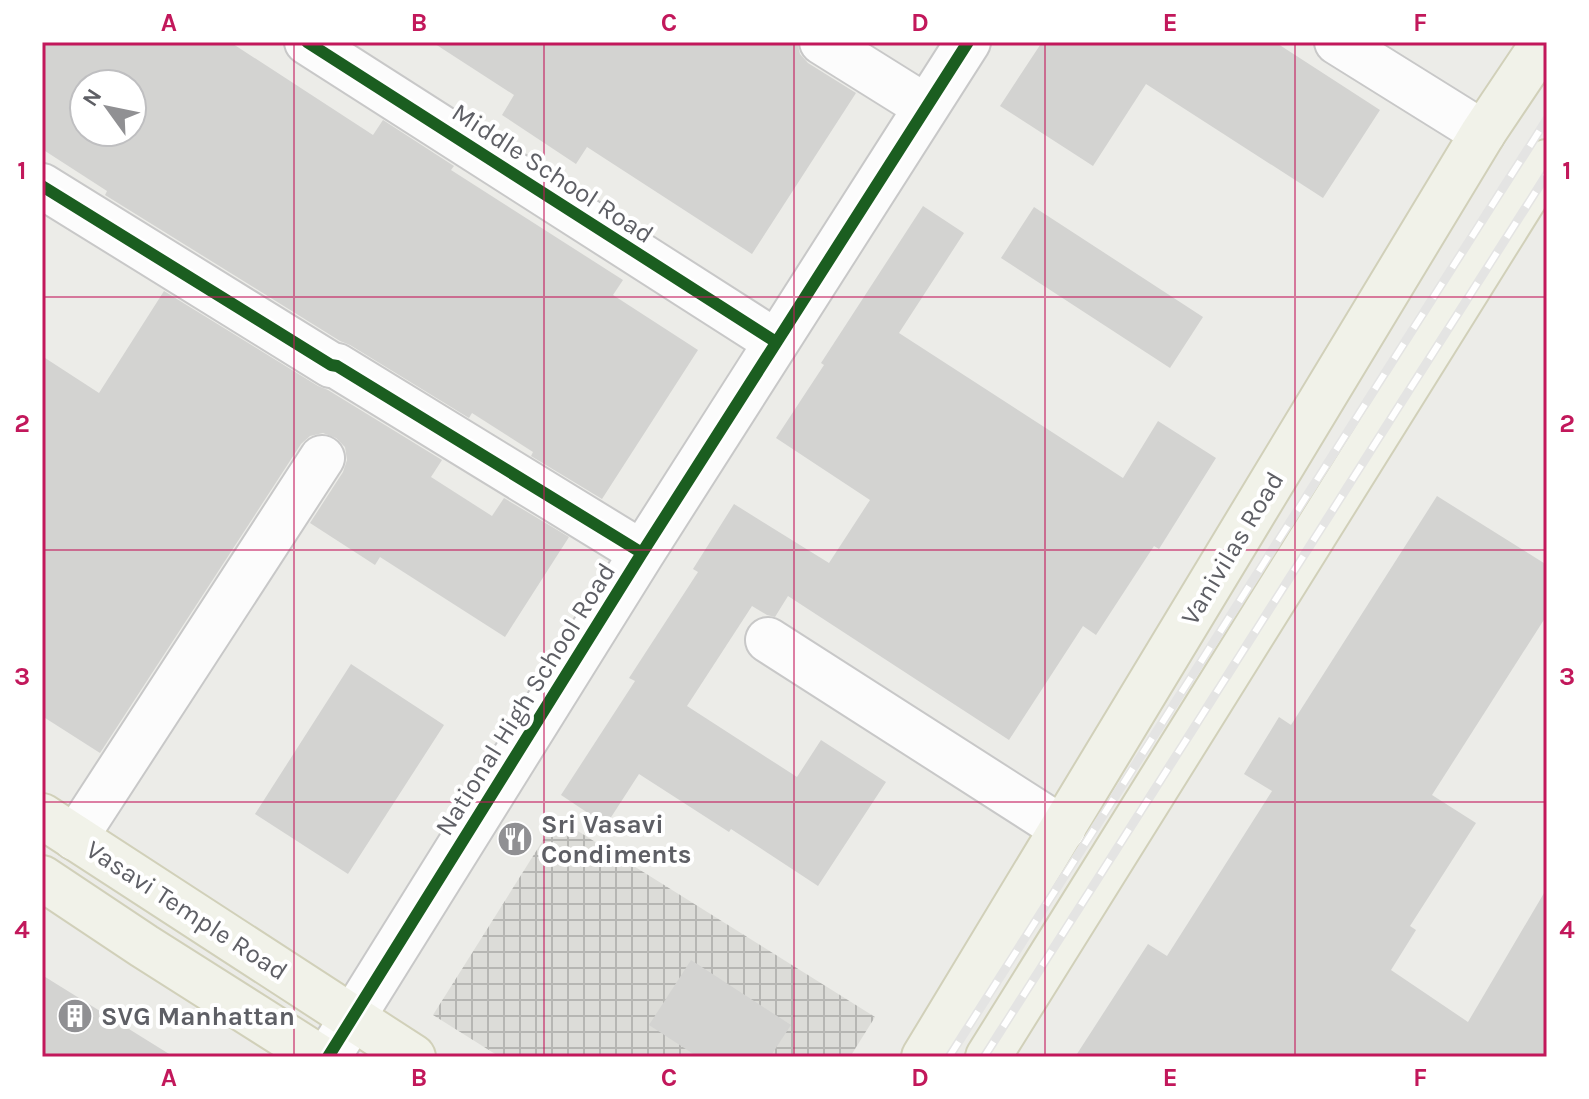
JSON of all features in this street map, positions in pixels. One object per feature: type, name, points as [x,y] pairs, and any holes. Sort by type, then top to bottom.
[{"type":"main road","name":"Vanivilas Road","points":[[924,1057],[1483,133],[1544,42]]},
{"type":"main road","points":[[988,1057],[1547,162]]},
{"type":"main road","name":"Vasavi Temple Road","points":[[58,827],[413,1057]]},
{"type":"main road","name":"Vasavi Temple Road","points":[[42,878],[319,1057]]},
{"type":"street","name":"Middle School Road","points":[[307,42],[776,342]]},
{"type":"street","points":[[822,42],[926,107]]},
{"type":"street","name":"National High School Road","points":[[328,1057],[642,553],[968,42]]},
{"type":"street","points":[[1337,42],[1483,133]]},
{"type":"street","points":[[42,186],[642,553]]},
{"type":"street","points":[[58,827],[322,458]]},
{"type":"street","points":[[768,640],[1063,829]]},
{"type":"shaded area","points":[[557,818],[875,1017],[850,1057],[500,1057],[433,1015]]},
{"type":"building","points":[[42,42],[230,42],[373,135],[383,120],[454,166],[451,170],[623,280],[613,295],[698,350],[602,499],[531,456],[533,452],[472,413],[469,418],[105,195],[107,191],[42,149]]},
{"type":"building","points":[[432,42],[797,42],[800,54],[808,63],[856,93],[752,254],[587,147],[576,164],[502,115],[514,95]]},
{"type":"building","points":[[1042,42],[1275,42],[1380,110],[1323,198],[1146,84],[1093,166],[1000,106]]},
{"type":"building","points":[[923,206],[964,233],[899,333],[1123,478],[1158,421],[1216,458],[1159,549],[1154,546],[1096,635],[1083,626],[1009,740],[788,596],[775,617],[752,606],[687,706],[797,777],[821,740],[886,782],[818,886],[639,774],[606,825],[561,795],[635,681],[629,678],[698,572],[693,569],[734,504],[829,563],[870,500],[776,438]]},
{"type":"building","points":[[1034,207],[1203,317],[1170,368],[1001,258]]},
{"type":"building","points":[[164,291],[442,460],[431,477],[492,516],[504,498],[569,537],[505,637],[380,557],[375,565],[310,523],[343,472],[347,460],[345,447],[336,438],[323,433],[310,436],[301,444],[100,753],[42,716],[42,356],[99,393]]},
{"type":"building","points":[[1437,496],[1547,565],[1547,615],[1432,795],[1476,823],[1410,926],[1416,930],[1391,970],[1468,1022],[1547,888],[1547,1057],[1075,1057],[1148,944],[1167,956],[1272,791],[1244,774],[1279,717],[1291,725]]},
{"type":"building","points":[[351,664],[444,725],[348,874],[255,814]]},
{"type":"building","points":[[691,960],[791,1025],[770,1057],[698,1057],[649,1025]]},
{"type":"building","name":"SVG Manhattan","points":[[42,975],[174,1057],[42,1057]]},
{"type":"railway","points":[[949,1057],[1547,119]]},
{"type":"railway","points":[[984,1057],[1547,174]]},
{"type":"cycle path","points":[[307,42],[776,342]]},
{"type":"cycle path","points":[[328,1057],[642,553],[968,42]]},
{"type":"cycle path","points":[[42,186],[642,553]]},
{"type":"place","name":"Sri Vasavi Condiments","points":[[515,839]]},
{"type":"place","name":"SVG Manhattan","points":[[75,1016]]}]
